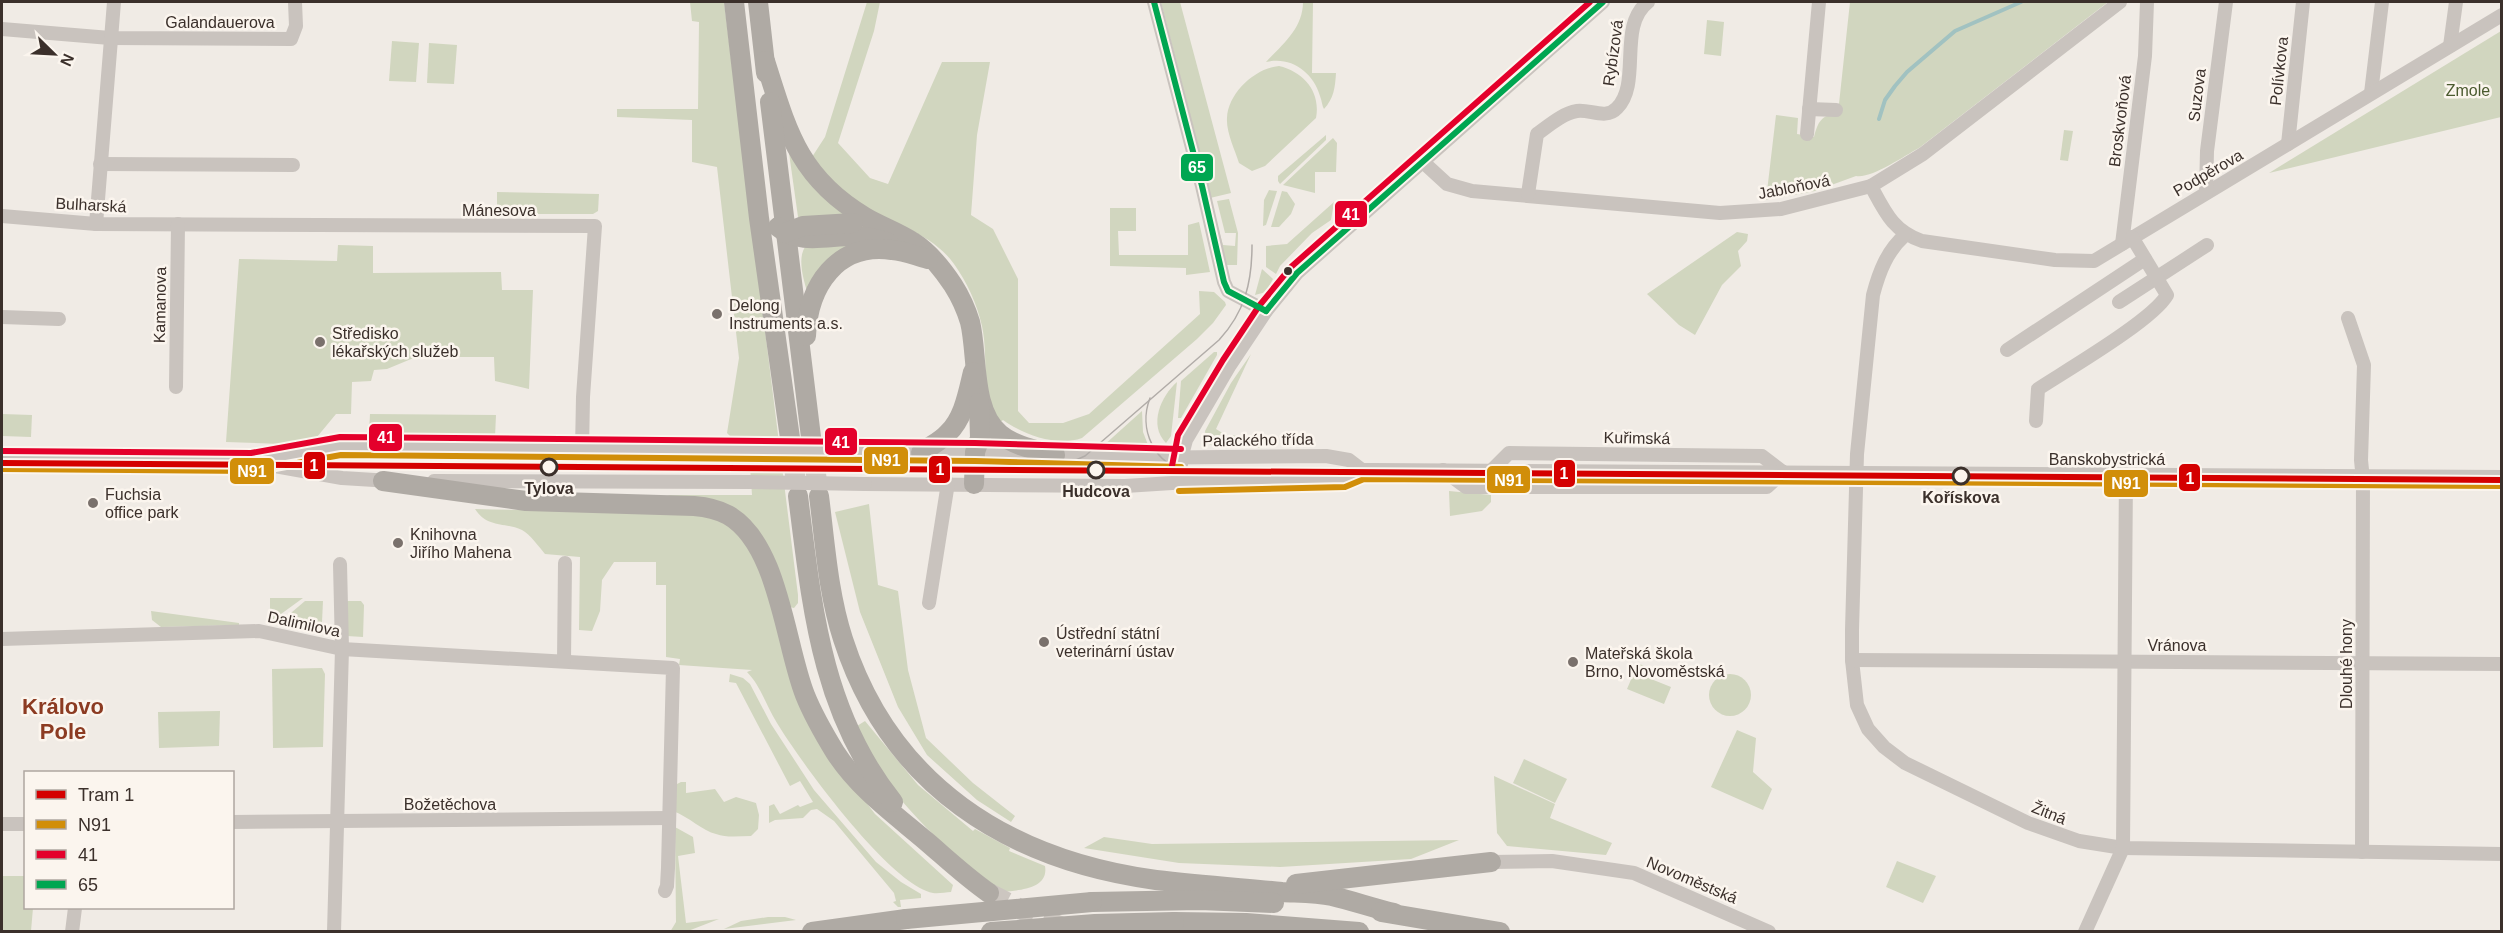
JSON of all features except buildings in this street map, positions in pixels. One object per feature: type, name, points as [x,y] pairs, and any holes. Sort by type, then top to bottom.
[{"type":"highway","points":[[734,2],[766,270],[790,438]]},
{"type":"highway","points":[[758,2],[811,437]]},
{"type":"highway","points":[[765,61],[791,137],[805,163],[821,183],[840,200],[913,242],[922,257]]},
{"type":"highway","points":[[754,173],[771,218],[785,233],[799,238],[868,237],[892,244],[922,257],[952,283],[966,311],[972,334],[975,366],[973,390],[980,438],[975,452],[974,484]]},
{"type":"highway","points":[[766,270],[771,245],[775,239],[785,233],[813,224],[880,225]]},
{"type":"highway","points":[[805,389],[808,314],[814,292],[827,273],[844,258],[859,252],[881,249],[922,257]]},
{"type":"highway","points":[[921,453],[948,434],[973,390]]},
{"type":"highway","points":[[973,390],[998,433],[1013,442],[1055,456]]},
{"type":"highway","points":[[383,482],[526,501],[711,507],[729,515],[745,527],[764,558],[773,579],[805,695],[836,753],[864,788],[958,870],[989,893]]},
{"type":"highway","points":[[798,496],[817,633],[837,706],[856,746],[878,783],[928,843]]},
{"type":"highway","points":[[819,496],[837,614],[855,670],[873,708],[888,731],[923,773],[952,801],[1015,841],[1084,866],[1156,880],[1331,896],[1394,913]]},
{"type":"highway","points":[[1094,902],[1161,889],[1243,888],[1308,883],[1491,862]]},
{"type":"highway","points":[[812,932],[906,919],[1094,902],[1200,900],[1325,906],[1394,913],[1500,932]]},
{"type":"highway","points":[[991,932],[1095,924],[1174,922],[1246,923],[1359,932]]},
{"type":"street","points":[[96,224],[100,164],[109,94],[110,38],[114,2]]},
{"type":"street","name":"Galandauerova","points":[[110,38],[291,39],[296,26],[295,2]]},
{"type":"street","points":[[1154,2],[1202,186],[1224,282],[1228,291],[1266,311]]},
{"type":"street","points":[[1179,482],[1181,458],[1186,440],[1219,383],[1266,311],[1297,273],[1603,2]]},
{"type":"street","name":"Rybízová","points":[[1528,194],[1537,134],[1550,124],[1576,111],[1606,114],[1616,109],[1624,94],[1634,17],[1648,2]]},
{"type":"street","points":[[1806,134],[1819,2]]},
{"type":"street","name":"Jabloňová","points":[[1423,162],[1447,184],[1472,190],[1720,213],[1781,209],[1871,186],[1923,153],[2120,2]]},
{"type":"street","name":"Broskvoňová","points":[[2127,240],[2145,56],[2147,2]]},
{"type":"street","name":"Suzova","points":[[2206,193],[2206,151],[2226,2]]},
{"type":"street","name":"Polívkova","points":[[2288,144],[2303,2]]},
{"type":"street","points":[[2370,93],[2382,2]]},
{"type":"street","points":[[2450,46],[2456,2]]},
{"type":"street","name":"Podpěrova","points":[[1905,235],[1922,241],[2055,260],[2094,261],[2502,15]]},
{"type":"street","points":[[2,29],[110,38]]},
{"type":"street","points":[[1809,109],[1836,110]]},
{"type":"street","points":[[100,164],[293,165]]},
{"type":"street","points":[[1857,473],[1871,303],[1879,271],[1895,244],[1905,235],[1886,214],[1871,186]]},
{"type":"street","name":"Bulharská","points":[[2,216],[96,224],[178,224]]},
{"type":"street","name":"Mánesova","points":[[178,224],[596,226],[582,450]]},
{"type":"street","name":"Kamanova","points":[[176,387],[178,224]]},
{"type":"street","points":[[2036,421],[2038,389],[2138,323],[2162,304],[2166,295],[2145,259],[2127,240]]},
{"type":"street","points":[[2119,302],[2207,245]]},
{"type":"street","points":[[2007,350],[2145,259]]},
{"type":"street","points":[[2,317],[59,320]]},
{"type":"street","name":"Dlouhé hony","points":[[2348,318],[2364,364],[2361,460],[2362,852]]},
{"type":"street","name":"Palackého třída","points":[[252,462],[340,446],[975,452],[1181,458],[1240,455],[1335,456],[1349,460],[1362,470]]},
{"type":"street","name":"Palackého třída","points":[[2,460],[252,462],[342,478],[383,482],[948,483],[1125,486],[1179,482],[1345,478],[1362,470],[1443,470]]},
{"type":"street","points":[[1443,470],[1466,487],[1767,487],[1784,472]]},
{"type":"street","name":"Kuřimská","points":[[1443,470],[1857,473]]},
{"type":"street","name":"Banskobystrická","points":[[1857,473],[2502,477]]},
{"type":"street","name":"Žitná","points":[[1857,473],[1852,660],[1857,705],[1868,729],[1884,747],[1897,757],[2045,830],[2079,841],[2123,848],[2502,854]]},
{"type":"street","points":[[2085,932],[2123,848],[2126,475]]},
{"type":"street","points":[[929,603],[948,483]]},
{"type":"street","points":[[564,661],[565,563]]},
{"type":"street","points":[[334,932],[342,649],[340,564]]},
{"type":"street","name":"Dalimilova","points":[[2,639],[259,631],[342,649],[674,668],[665,891]]},
{"type":"street","name":"Vránova","points":[[1852,660],[2502,664]]},
{"type":"street","name":"Božetěchova","points":[[234,822],[669,818]]},
{"type":"street","points":[[2,824],[24,824]]},
{"type":"street","name":"Novoměstská","points":[[1491,862],[1552,861],[1634,873],[1769,932]]},
{"type":"street","points":[[72,932],[75,909]]},
{"type":"green space","points":[[690,2],[724,2],[798,595],[798,603],[794,608],[790,607],[754,529],[667,495],[752,495],[748,438],[732,438],[727,433],[739,358],[717,167],[692,162],[692,120],[617,117],[617,109],[698,109],[699,22],[692,21]]},
{"type":"green space","points":[[867,2],[880,2],[874,31],[838,143],[870,178],[888,184],[942,62],[990,62],[977,135],[971,215],[993,229],[1018,279],[1018,411],[1029,423],[1063,423],[1089,414],[1200,314],[1199,291],[1214,292],[1225,302],[1226,305],[1213,323],[1197,339],[1082,438],[1052,440],[1031,435],[1003,420],[998,424],[989,401],[984,338],[980,318],[971,294],[954,264],[935,244],[855,200],[835,183],[812,157],[825,137]]},
{"type":"green space","points":[[1161,2],[1180,2],[1231,193],[1210,198],[1223,245],[1235,246],[1236,233],[1225,233],[1217,201],[1229,199],[1238,233],[1237,265],[1223,265],[1200,154]]},
{"type":"green space","points":[[1303,2],[1313,2],[1312,73],[1336,73],[1330,101],[1324,109],[1317,87],[1300,68],[1284,61],[1266,62],[1296,28]]},
{"type":"green space","points":[[1850,2],[2108,2],[1919,148],[1879,171],[1856,176],[1815,191],[1766,200],[1776,115],[1798,118],[1797,134],[1814,137],[1821,120],[1828,115],[1838,113]]},
{"type":"green space","points":[[1707,20],[1724,22],[1721,56],[1704,54]]},
{"type":"green space","name":"Zmole","points":[[2501,31],[2501,117],[2269,173]]},
{"type":"green space","points":[[392,41],[419,43],[416,82],[389,81]]},
{"type":"green space","points":[[429,43],[457,45],[454,84],[427,83]]},
{"type":"green space","points":[[1279,66],[1296,73],[1309,84],[1316,100],[1316,118],[1265,166],[1252,171],[1239,163],[1228,129],[1229,109],[1232,100],[1244,83],[1261,71]]},
{"type":"green space","points":[[2064,130],[2073,131],[2068,161],[2060,160]]},
{"type":"green space","points":[[1326,135],[1326,140],[1280,184],[1278,176]]},
{"type":"green space","points":[[1333,138],[1337,143],[1336,172],[1315,172],[1315,193],[1283,185]]},
{"type":"green space","points":[[789,153],[847,214],[800,219],[798,217]]},
{"type":"green space","points":[[1269,190],[1277,191],[1266,225],[1263,226],[1264,200]]},
{"type":"green space","points":[[1282,191],[1287,192],[1295,204],[1291,214],[1279,227],[1271,227]]},
{"type":"green space","points":[[497,192],[599,194],[598,211],[593,214],[497,214]]},
{"type":"green space","points":[[1334,202],[1331,220],[1312,233],[1280,266],[1276,274],[1266,267],[1266,246],[1287,244]]},
{"type":"green space","points":[[1110,208],[1136,208],[1136,231],[1118,231],[1119,255],[1188,255],[1188,225],[1199,222],[1210,272],[1186,275],[1186,268],[1110,266]]},
{"type":"green space","points":[[1737,232],[1748,234],[1747,241],[1738,251],[1741,266],[1722,285],[1695,335],[1679,325],[1647,294]]},
{"type":"green space","points":[[860,242],[807,291],[801,261],[806,246]]},
{"type":"green space","points":[[338,245],[373,246],[373,273],[501,272],[502,290],[533,290],[529,389],[495,381],[494,357],[416,357],[387,369],[374,370],[371,381],[352,382],[351,414],[336,414],[317,437],[282,444],[226,442],[239,259],[337,261]]},
{"type":"green space","points":[[1262,269],[1273,279],[1266,292],[1255,295]]},
{"type":"green space","points":[[1214,352],[1217,352],[1217,355],[1181,418],[1178,418],[1181,381]]},
{"type":"green space","points":[[1251,354],[1216,429],[1229,437],[1230,435],[1262,439],[1261,448],[1242,445],[1242,448],[1218,448],[1206,443],[1205,431],[1231,383]]},
{"type":"green space","points":[[1177,382],[1171,436],[1166,443],[1158,428],[1157,419],[1166,395]]},
{"type":"green space","points":[[1142,411],[1143,432],[1150,450],[1103,446]]},
{"type":"green space","points":[[2,414],[32,415],[31,437],[2,436]]},
{"type":"green space","points":[[370,414],[496,415],[495,437],[369,433]]},
{"type":"green space","points":[[1449,491],[1491,495],[1491,502],[1482,511],[1450,516]]},
{"type":"green space","points":[[869,504],[878,585],[898,591],[908,670],[926,738],[973,783],[1015,816],[1011,822],[977,800],[927,755],[898,707],[860,612],[835,512]]},
{"type":"green space","points":[[475,509],[682,513],[710,517],[732,527],[758,563],[829,754],[875,814],[953,885],[951,892],[933,893],[915,885],[871,846],[825,791],[789,741],[773,717],[756,683],[747,672],[752,670],[679,665],[680,659],[666,657],[666,585],[656,585],[656,562],[614,562],[602,580],[600,611],[592,631],[579,630],[580,557],[545,554],[522,530],[490,522]]},
{"type":"green space","points":[[270,598],[303,598],[270,622]]},
{"type":"green space","points":[[305,601],[323,601],[322,622],[285,618]]},
{"type":"green space","points":[[346,601],[361,601],[364,605],[363,637],[347,636]]},
{"type":"green space","points":[[151,611],[239,623],[239,625],[161,627],[152,620]]},
{"type":"green space","points":[[1638,663],[1644,666],[1641,675],[1671,687],[1664,704],[1627,689]]},
{"type":"green space","points":[[322,668],[325,674],[323,747],[273,748],[272,669]]},
{"type":"green space","points":[[730,674],[743,678],[750,684],[771,724],[814,790],[876,862],[901,882],[921,894],[921,898],[900,900],[901,907],[898,907],[893,902],[896,901],[894,893],[834,821],[817,809],[811,810],[803,818],[775,820],[769,823],[769,806],[774,804],[780,814],[798,805],[800,807],[813,802],[800,781],[790,786],[736,683],[729,682]]},
{"type":"green space","points":[[1730,674],[1745,680],[1751,695],[1745,710],[1730,716],[1715,710],[1709,695],[1715,680]]},
{"type":"green space","points":[[220,711],[219,746],[159,748],[158,712]]},
{"type":"green space","points":[[865,721],[918,785],[973,831],[975,829],[1010,848],[1009,851],[1045,866],[1043,879],[1032,887],[1004,892],[969,866],[935,836],[904,803],[878,768],[857,726]]},
{"type":"green space","points":[[1737,730],[1756,738],[1753,772],[1772,789],[1763,810],[1711,787]]},
{"type":"green space","points":[[1524,759],[1567,779],[1555,803],[1513,783]]},
{"type":"green space","points":[[1494,776],[1555,804],[1550,818],[1612,843],[1606,855],[1507,846],[1497,833]]},
{"type":"green space","points":[[686,782],[686,793],[715,789],[724,802],[736,797],[756,803],[759,815],[758,829],[751,836],[720,835],[706,830],[673,811],[675,785]]},
{"type":"green space","points":[[675,827],[693,837],[695,853],[678,856],[686,923],[719,919],[688,931],[670,932],[676,922]]},
{"type":"green space","points":[[1104,837],[1152,844],[1459,840],[1411,859],[1280,867],[1179,863],[1084,848]]},
{"type":"green space","points":[[1897,861],[1936,876],[1923,903],[1886,887]]},
{"type":"green space","points":[[2,876],[24,876],[24,909],[33,909],[31,931],[2,931]]},
{"type":"green space","points":[[785,917],[796,920],[724,929],[741,921]]},
{"type":"waterway","points":[[1879,119],[1885,100],[1907,72],[1955,31],[2021,2]]},
{"type":"tunnel","points":[[811,437],[819,496]]},
{"type":"tunnel","points":[[790,438],[798,496]]},
{"type":"tunnel","points":[[989,893],[1032,915],[1065,928]]},
{"type":"tram line","points":[[999,471],[1053,470],[1085,456],[1219,340],[1235,319],[1245,296],[1252,245]]},
{"type":"tram line","points":[[1150,398],[1146,422],[1148,433],[1152,444],[1166,461],[1188,471],[1226,473]]},
{"type":"tram line","name":"1","points":[[2,463],[2502,480]]},
{"type":"transit line","name":"65","points":[[1154,2],[1202,186],[1224,282],[1228,291],[1266,311]]},
{"type":"transit line","name":"41","points":[[1171,471],[1178,435],[1259,306],[1291,267],[1590,2]]},
{"type":"transit line","name":"65","points":[[1266,311],[1297,273],[1603,2]]},
{"type":"transit line","name":"41","points":[[2,451],[251,453],[340,437],[975,443],[1181,449]]},
{"type":"transit line","name":"N91","points":[[2,469],[253,471],[341,455],[975,461],[1181,467]]},
{"type":"transit line","name":"N91","points":[[1179,491],[1345,487],[1364,479],[2502,486]]},
{"type":"place","name":"Delong Instruments a.s.","points":[[717,314]]},
{"type":"place","name":"Středisko lékařských služeb","points":[[320,342]]},
{"type":"place","name":"Tylova","points":[[549,467]]},
{"type":"place","name":"Hudcova","points":[[1096,470]]},
{"type":"place","name":"Kořískova","points":[[1961,476]]},
{"type":"place","name":"Fuchsia office park","points":[[93,503]]},
{"type":"place","name":"Knihovna Jiřího Mahena","points":[[398,543]]},
{"type":"place","name":"Ústřední státní veterinární ústav","points":[[1044,642]]},
{"type":"place","name":"Mateřská škola Brno, Novoměstská","points":[[1573,662]]},
{"type":"district","name":"Královo Pole","points":[[63,718]]}]
